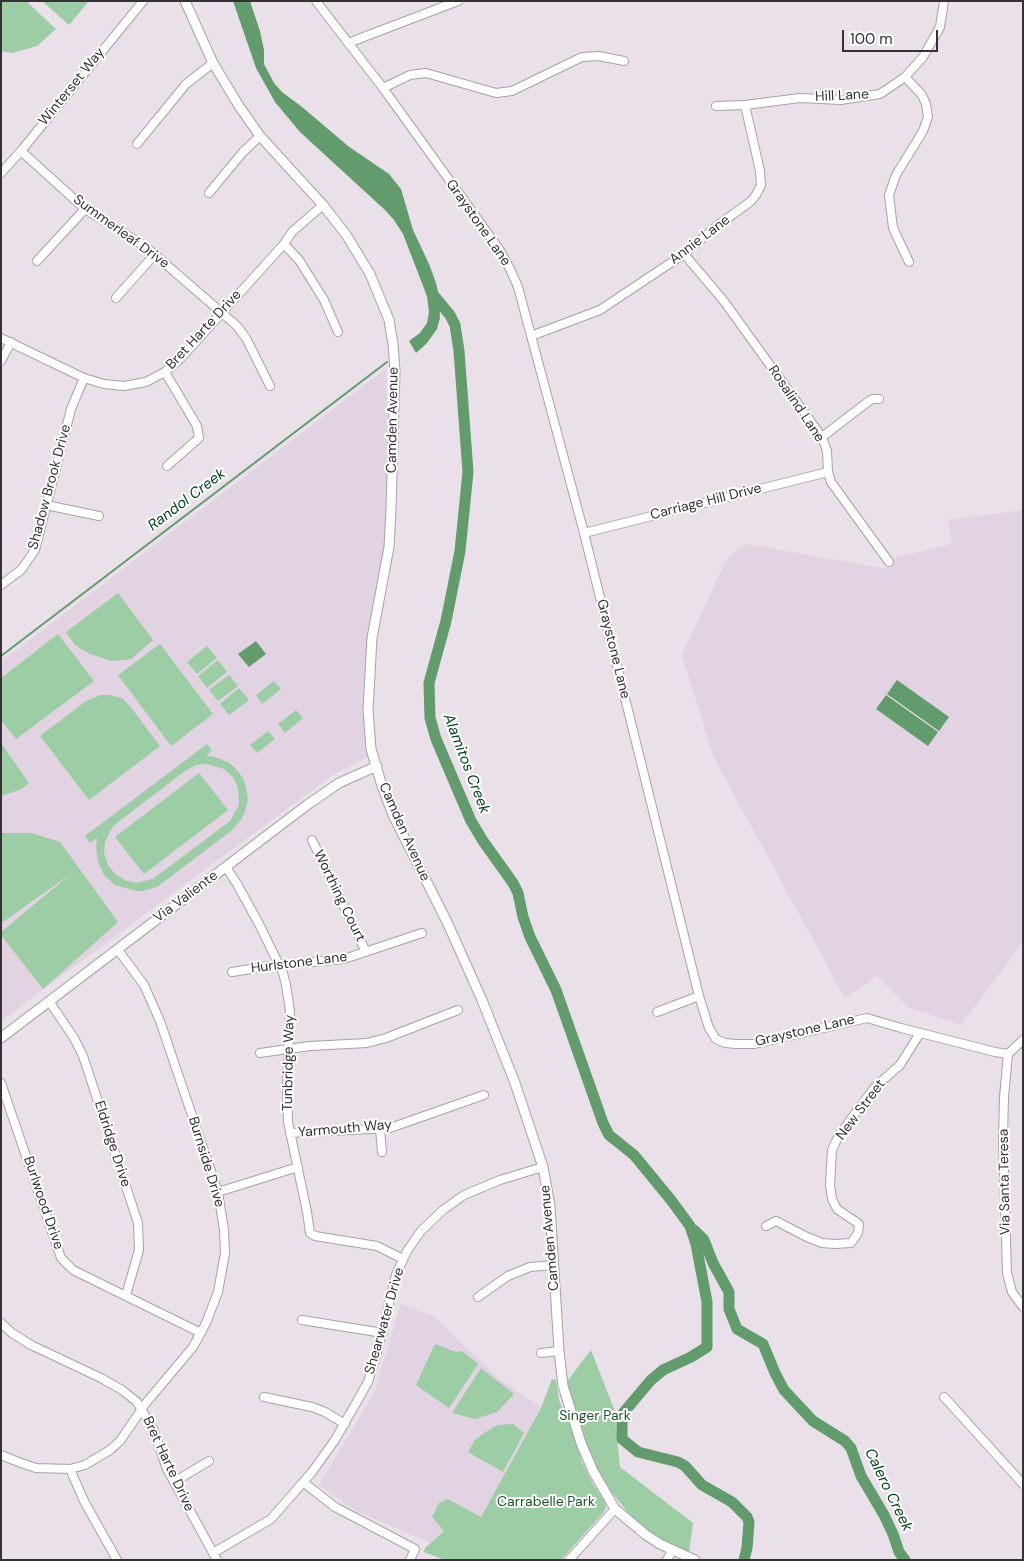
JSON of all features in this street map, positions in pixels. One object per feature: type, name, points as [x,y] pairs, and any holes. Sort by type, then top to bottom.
[{"type":"street","name":"Winterset Way","points":[[1,173],[21,152],[143,1]]},
{"type":"street","name":"Camden Avenue","points":[[184,1],[213,63],[234,98],[260,136],[323,205],[347,236],[370,274],[389,320],[393,344],[394,370],[390,539],[372,638],[368,688],[369,731],[376,766],[394,815],[447,922],[482,1000],[515,1083],[543,1167],[550,1206],[563,1386],[581,1444],[593,1471],[615,1509],[646,1535],[672,1551],[694,1560]]},
{"type":"street","name":"Graystone Lane","points":[[316,1],[383,88],[499,249],[518,288],[584,533],[699,996],[709,1028],[716,1039],[725,1043],[754,1044],[867,1018],[1008,1054]]},
{"type":"street","points":[[348,43],[458,1]]},
{"type":"street","name":"Hill Lane","points":[[716,106],[745,105],[800,98],[841,100],[880,94],[905,77],[923,58],[940,27],[944,1]]},
{"type":"street","points":[[383,88],[410,75],[426,73],[496,93],[512,92],[582,57],[599,56],[624,60]]},
{"type":"street","points":[[137,144],[186,84],[213,63]]},
{"type":"street","points":[[905,77],[922,95],[928,117],[923,131],[896,174],[889,195],[893,228],[910,262]]},
{"type":"street","name":"Annie Lane","points":[[531,336],[600,310],[684,254],[718,225],[750,202],[761,185],[760,171],[745,105]]},
{"type":"street","points":[[209,193],[243,152],[260,136]]},
{"type":"street","name":"Summerleaf Drive","points":[[21,152],[85,209],[155,254],[237,326],[246,338],[270,386]]},
{"type":"street","name":"Bret Harte Drive","points":[[1,338],[84,378],[104,384],[124,386],[146,382],[165,372],[181,358],[284,244],[292,232],[323,205]]},
{"type":"street","points":[[37,261],[85,209]]},
{"type":"street","points":[[284,244],[299,260],[324,300],[338,332]]},
{"type":"street","points":[[116,298],[155,254]]},
{"type":"street","name":"Rosalind Lane","points":[[684,254],[723,300],[822,437],[827,451],[828,472],[831,482],[889,562]]},
{"type":"street","points":[[1,361],[11,342]]},
{"type":"street","points":[[165,372],[197,426],[199,438],[167,466]]},
{"type":"street","name":"Shadow Brook Drive","points":[[1,585],[21,570],[35,550],[71,409],[84,378]]},
{"type":"street","points":[[822,437],[873,398],[879,399]]},
{"type":"street","name":"Carriage Hill Drive","points":[[584,533],[828,472]]},
{"type":"street","points":[[46,505],[99,516]]},
{"type":"street","name":"Via Valiente","points":[[1,1038],[324,792],[376,766]]},
{"type":"street","name":"Worthing Court","points":[[312,840],[366,952]]},
{"type":"street","name":"Tunbridge Way","points":[[226,867],[259,924],[286,985],[290,1011],[287,1106],[290,1133],[310,1233],[315,1236],[377,1246],[403,1259]]},
{"type":"street","name":"Hurlstone Lane","points":[[232,972],[278,965],[344,960],[422,933]]},
{"type":"street","name":"Burnside Drive","points":[[1,1455],[36,1468],[70,1469],[85,1465],[110,1450],[120,1441],[142,1409],[193,1347],[218,1292],[225,1254],[224,1230],[218,1192],[160,1021],[144,985],[118,950]]},
{"type":"street","points":[[657,1012],[699,996]]},
{"type":"street","name":"Eldridge Drive","points":[[50,1001],[74,1038],[83,1056],[138,1223],[139,1250],[126,1295]]},
{"type":"street","points":[[260,1053],[310,1046],[367,1043],[386,1038],[458,1010]]},
{"type":"street","name":"New Street","points":[[766,1226],[776,1221],[822,1243],[851,1243],[858,1233],[859,1224],[850,1216],[837,1209],[832,1199],[830,1185],[832,1150],[839,1135],[875,1087],[900,1065],[920,1033]]},
{"type":"street","points":[[1008,1054],[1023,1040]]},
{"type":"street","name":"Via Santa Teresa","points":[[1008,1054],[1003,1137],[1007,1273],[1012,1292],[1023,1307]]},
{"type":"street","name":"Burlwood Drive","points":[[1,1084],[61,1258],[73,1270],[201,1332]]},
{"type":"street","name":"Yarmouth Way","points":[[290,1133],[390,1128],[484,1095]]},
{"type":"street","points":[[380,1129],[382,1152]]},
{"type":"street","points":[[218,1192],[298,1167]]},
{"type":"street","name":"Shearwater Drive","points":[[215,1556],[270,1519],[303,1482],[345,1424],[368,1382],[383,1333],[393,1284],[403,1259],[421,1230],[456,1200],[476,1189],[543,1167]]},
{"type":"street","points":[[478,1298],[508,1276],[530,1267],[554,1265]]},
{"type":"street","points":[[302,1320],[383,1333]]},
{"type":"street","name":"Bret Harte Drive","points":[[1,1323],[12,1333],[122,1390],[137,1402],[153,1429],[167,1469],[215,1556]]},
{"type":"street","points":[[541,1353],[559,1351]]},
{"type":"street","points":[[264,1397],[312,1407],[325,1412],[345,1424]]},
{"type":"street","points":[[944,1397],[1023,1484]]},
{"type":"street","points":[[174,1482],[209,1460]]},
{"type":"street","points":[[70,1469],[84,1501],[117,1560]]},
{"type":"street","points":[[303,1482],[335,1507],[415,1549],[410,1560]]},
{"type":"street","points":[[569,1560],[615,1509]]},
{"type":"street","points":[[667,1560],[672,1551]]},
{"type":"shaded area","points":[[233,1],[250,1],[260,31],[264,50],[264,64],[274,83],[282,92],[348,146],[389,174],[401,189],[413,230],[429,264],[439,296],[440,318],[437,329],[427,343],[416,353],[409,341],[420,333],[427,323],[429,312],[427,296],[403,234],[385,210],[300,132],[275,102],[256,68]]},
{"type":"shaded area","points":[[386,369],[389,509],[366,710],[364,733],[368,751],[367,757],[331,776],[1,1021],[1,662]]},
{"type":"shaded area","points":[[1023,510],[1023,942],[961,1025],[908,1007],[877,976],[845,998],[714,758],[682,655],[725,563],[731,555],[747,544],[887,569],[887,564],[895,558],[952,544],[948,520]]},
{"type":"shaded area","points":[[256,641],[266,654],[249,667],[238,654]]},
{"type":"shaded area","points":[[897,680],[949,717],[939,731],[887,694]]},
{"type":"shaded area","points":[[886,695],[938,732],[928,746],[876,709]]},
{"type":"shaded area","points":[[401,1304],[435,1317],[498,1378],[541,1408],[481,1517],[456,1519],[431,1543],[356,1511],[319,1485],[374,1393]]},
{"type":"green space","points":[[1,1],[26,1],[56,29],[37,46],[12,53],[1,51]]},
{"type":"green space","points":[[42,1],[89,1],[69,25]]},
{"type":"green space","points":[[118,593],[153,640],[131,659],[111,661],[88,653],[75,645],[66,632]]},
{"type":"green space","points":[[58,634],[94,681],[16,739],[1,720],[1,678]]},
{"type":"green space","points":[[160,644],[213,714],[171,746],[118,675]]},
{"type":"green space","points":[[207,646],[217,658],[197,674],[187,662]]},
{"type":"green space","points":[[218,660],[227,672],[207,688],[198,676]]},
{"type":"green space","points":[[229,675],[238,686],[218,701],[209,690]]},
{"type":"green space","points":[[274,681],[281,689],[262,704],[256,695]]},
{"type":"green space","points":[[239,688],[249,700],[229,715],[220,704]]},
{"type":"green space","points":[[101,695],[122,698],[160,746],[89,800],[40,736],[86,701]]},
{"type":"green space","points":[[296,710],[303,718],[285,733],[278,724]]},
{"type":"green space","points":[[268,731],[275,739],[257,753],[250,745]]},
{"type":"green space","points":[[1,743],[29,783],[22,789],[1,796]]},
{"type":"green space","points":[[207,744],[212,750],[206,756],[228,762],[243,778],[248,800],[241,820],[231,831],[157,887],[136,891],[115,885],[104,875],[98,862],[97,838],[90,843],[85,836]],"holes":[[[207,764],[224,769],[233,777],[238,788],[239,805],[230,821],[153,879],[136,883],[125,880],[115,874],[108,865],[104,853],[105,842],[113,826],[185,771],[196,765]]]},
{"type":"green space","points":[[199,773],[228,810],[144,874],[115,837]]},
{"type":"green space","points":[[1,833],[31,833],[60,842],[118,922],[43,989],[1,935],[1,932],[72,873],[3,922],[1,918]]},
{"type":"green space","points":[[435,1344],[456,1352],[462,1351],[478,1364],[449,1408],[416,1385]]},
{"type":"green space","name":"Singer Park","points":[[591,1350],[614,1409],[620,1467],[693,1523],[689,1552],[658,1538],[629,1514],[606,1485],[583,1441],[565,1384]]},
{"type":"green space","points":[[481,1368],[514,1394],[497,1412],[475,1419],[452,1413]]},
{"type":"green space","name":"Carrabelle Park","points":[[552,1379],[556,1380],[559,1400],[569,1420],[582,1462],[605,1502],[604,1512],[561,1560],[445,1560],[424,1552],[425,1548],[444,1531],[432,1517],[439,1503],[448,1499],[481,1517],[541,1408]]},
{"type":"green space","points":[[513,1424],[524,1433],[503,1472],[468,1452],[474,1441],[484,1433],[498,1425]]},
{"type":"waterway","name":"Alamitos Creek","points":[[431,292],[450,315],[455,325],[459,351],[468,472],[460,551],[446,621],[429,683],[430,718],[436,739],[471,821],[518,893],[530,937],[556,990],[603,1123],[609,1135],[634,1155],[671,1200],[690,1226],[696,1244],[707,1302],[707,1347],[663,1370],[651,1380],[622,1416],[622,1439],[638,1452],[678,1462],[685,1466],[702,1485],[732,1502],[747,1517],[749,1522],[744,1560]]},
{"type":"waterway","name":"Randol Creek","points":[[1,656],[387,362]]},
{"type":"waterway","name":"Calero Creek","points":[[694,1230],[704,1240],[713,1263],[729,1292],[729,1309],[737,1329],[763,1344],[784,1390],[813,1421],[845,1441],[851,1448],[861,1476],[884,1515],[899,1552],[905,1560]]}]
